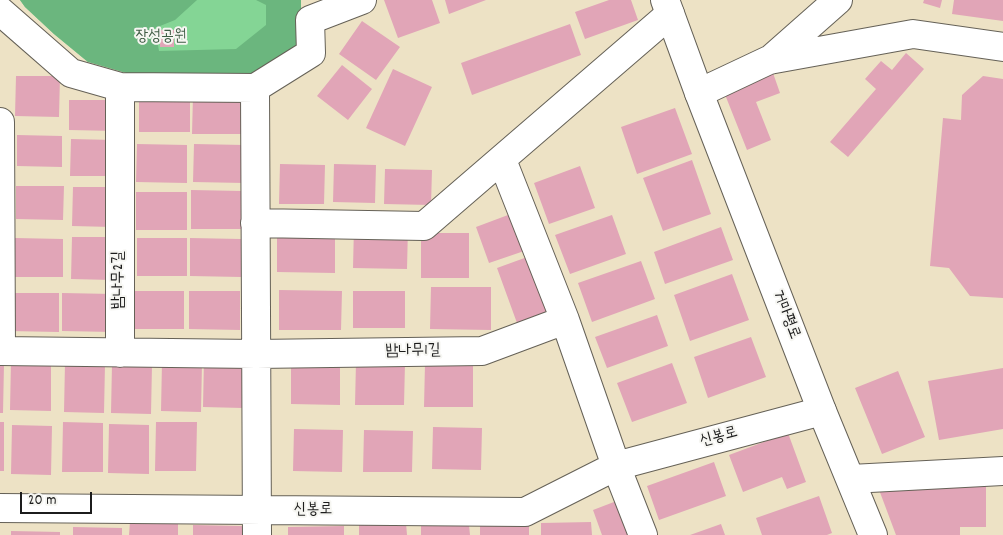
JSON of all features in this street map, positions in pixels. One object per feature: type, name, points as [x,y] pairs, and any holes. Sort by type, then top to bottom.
[{"type":"street","points":[[0,12],[71,73],[120,87],[255,88],[311,53],[310,10],[362,0]]},
{"type":"street","points":[[769,60],[838,0]]},
{"type":"street","name":"거마평로","points":[[502,160],[668,7],[699,93],[822,411],[873,535]]},
{"type":"street","points":[[699,93],[769,60],[912,34],[1003,47]]},
{"type":"street","name":"밤나무2길","points":[[120,87],[120,352]]},
{"type":"street","points":[[255,88],[257,523]]},
{"type":"street","points":[[0,122],[1,351],[120,352]]},
{"type":"street","points":[[255,223],[424,226],[502,160],[565,320],[616,466],[643,535]]},
{"type":"street","name":"밤나무1길","points":[[120,352],[256,354],[482,351],[565,320]]},
{"type":"street","name":"신봉로","points":[[0,508],[257,523],[525,512],[616,466],[822,411]]},
{"type":"street","points":[[851,479],[1003,471]]},
{"type":"green space","name":"장성공원","points":[[20,0],[301,0],[301,44],[88,62],[54,34]]},
{"type":"green space","name":"장성공원","points":[[20,0],[197,0],[175,20],[155,28],[159,51],[236,49],[266,25],[266,5],[256,0],[301,0],[301,44],[252,75],[133,75],[88,62],[54,34]]},
{"type":"building","points":[[384,0],[432,0],[440,23],[398,38]]},
{"type":"building","points":[[445,0],[486,0],[449,14]]},
{"type":"building","points":[[609,0],[631,0],[638,20],[585,39],[575,12]]},
{"type":"building","points":[[924,0],[942,0],[940,8],[923,3]]},
{"type":"building","points":[[954,0],[1003,0],[1003,21],[952,14]]},
{"type":"building","points":[[362,21],[400,47],[376,80],[339,54]]},
{"type":"building","points":[[570,24],[581,55],[472,95],[461,63]]},
{"type":"building","points":[[160,30],[174,30],[174,47],[160,47]]},
{"type":"building","points":[[906,53],[924,69],[848,157],[830,142],[876,89],[865,79],[881,61],[892,70]]},
{"type":"building","points":[[342,65],[372,89],[348,120],[317,96]]},
{"type":"building","points":[[393,69],[432,87],[405,146],[366,128]]},
{"type":"building","points":[[773,73],[780,93],[756,102],[771,140],[747,150],[724,92]]},
{"type":"building","points":[[16,76],[60,76],[59,117],[15,116]]},
{"type":"building","points":[[983,76],[1003,79],[1003,298],[970,296],[949,268],[930,266],[943,118],[961,120],[962,95]]},
{"type":"building","points":[[139,94],[190,94],[190,132],[139,132]]},
{"type":"building","points":[[193,96],[243,96],[243,134],[192,134]]},
{"type":"building","points":[[69,100],[117,100],[117,131],[69,130]]},
{"type":"building","points":[[675,108],[692,154],[637,174],[621,127]]},
{"type":"building","points":[[17,135],[62,136],[62,167],[17,166]]},
{"type":"building","points":[[71,139],[114,140],[113,176],[70,176]]},
{"type":"building","points":[[137,144],[187,145],[187,183],[136,182]]},
{"type":"building","points":[[194,144],[244,145],[244,183],[193,182]]},
{"type":"building","points":[[692,160],[711,214],[663,231],[643,178]]},
{"type":"building","points":[[280,164],[325,165],[324,204],[279,204]]},
{"type":"building","points":[[334,164],[376,165],[375,203],[333,202]]},
{"type":"building","points":[[580,166],[595,208],[549,224],[534,183]]},
{"type":"building","points":[[385,169],[432,170],[431,205],[384,204]]},
{"type":"building","points":[[16,186],[64,186],[63,220],[16,219]]},
{"type":"building","points":[[73,187],[113,187],[112,227],[72,226]]},
{"type":"building","points":[[191,190],[242,191],[241,229],[191,229]]},
{"type":"building","points":[[136,192],[187,192],[187,230],[136,230]]},
{"type":"building","points":[[516,212],[530,249],[489,263],[476,227]]},
{"type":"building","points":[[612,215],[626,254],[570,274],[555,235]]},
{"type":"building","points":[[354,226],[408,227],[407,269],[353,268]]},
{"type":"building","points":[[721,227],[733,260],[665,284],[654,252]]},
{"type":"building","points":[[277,228],[335,228],[335,273],[277,272]]},
{"type":"building","points":[[421,233],[469,233],[469,278],[421,278]]},
{"type":"building","points":[[72,237],[112,237],[112,280],[71,279]]},
{"type":"building","points":[[15,238],[63,239],[63,277],[15,277]]},
{"type":"building","points":[[137,238],[187,238],[187,276],[137,276]]},
{"type":"building","points":[[190,238],[241,239],[241,277],[190,276]]},
{"type":"building","points":[[530,256],[550,311],[517,323],[497,268]]},
{"type":"building","points":[[641,261],[655,299],[592,322],[578,283]]},
{"type":"building","points":[[732,274],[749,320],[690,341],[674,295]]},
{"type":"building","points":[[431,287],[491,287],[491,330],[430,329]]},
{"type":"building","points":[[279,290],[342,291],[341,330],[279,330]]},
{"type":"building","points":[[134,291],[184,291],[184,329],[134,329]]},
{"type":"building","points":[[189,291],[240,291],[240,330],[189,329]]},
{"type":"building","points":[[353,291],[405,291],[405,328],[353,328]]},
{"type":"building","points":[[9,293],[59,293],[59,332],[8,331]]},
{"type":"building","points":[[62,293],[113,294],[113,332],[62,331]]},
{"type":"building","points":[[657,315],[668,346],[607,368],[595,337]]},
{"type":"building","points":[[751,337],[766,377],[708,398],[694,357]]},
{"type":"building","points":[[204,358],[244,359],[243,408],[203,407]]},
{"type":"building","points":[[11,361],[51,362],[51,411],[10,410]]},
{"type":"building","points":[[162,362],[202,363],[201,412],[161,411]]},
{"type":"building","points":[[291,362],[340,363],[340,405],[291,404]]},
{"type":"building","points":[[356,362],[405,363],[404,405],[355,405]]},
{"type":"building","points":[[65,363],[105,364],[104,413],[64,412]]},
{"type":"building","points":[[672,363],[687,403],[632,422],[617,383]]},
{"type":"building","points":[[0,364],[4,364],[3,413],[0,413]]},
{"type":"building","points":[[112,364],[152,365],[151,414],[111,413]]},
{"type":"building","points":[[425,364],[473,365],[473,407],[424,407]]},
{"type":"building","points":[[1003,368],[1003,429],[939,440],[928,381]]},
{"type":"building","points":[[898,371],[925,437],[882,454],[855,388]]},
{"type":"building","points":[[0,422],[4,422],[4,471],[0,471]]},
{"type":"building","points":[[63,422],[103,423],[103,472],[62,472]]},
{"type":"building","points":[[156,422],[197,422],[196,471],[155,471]]},
{"type":"building","points":[[109,424],[149,425],[149,474],[108,473]]},
{"type":"building","points":[[12,425],[52,426],[51,475],[11,474]]},
{"type":"building","points":[[433,427],[482,428],[481,470],[432,469]]},
{"type":"building","points":[[294,429],[343,430],[342,472],[293,471]]},
{"type":"building","points":[[364,430],[413,431],[412,472],[363,472]]},
{"type":"building","points":[[788,433],[806,482],[787,489],[782,477],[743,492],[729,455]]},
{"type":"building","points":[[714,462],[726,496],[659,520],[647,486]]},
{"type":"building","points":[[986,478],[986,527],[960,527],[960,535],[896,535],[878,487]]},
{"type":"building","points":[[819,496],[832,533],[827,535],[762,535],[756,518]]},
{"type":"building","points":[[627,497],[640,535],[602,535],[593,510]]},
{"type":"building","points":[[130,521],[178,522],[178,535],[129,535]]},
{"type":"building","points":[[591,522],[592,535],[541,535],[541,523]]},
{"type":"building","points":[[359,523],[406,523],[407,535],[359,535]]},
{"type":"building","points":[[480,524],[529,524],[529,535],[480,535]]},
{"type":"building","points":[[721,524],[725,535],[690,535]]},
{"type":"building","points":[[193,525],[242,526],[242,535],[193,535]]},
{"type":"building","points":[[469,525],[470,535],[421,535],[421,526]]},
{"type":"building","points":[[344,526],[344,535],[288,535],[288,527]]},
{"type":"building","points":[[73,527],[122,528],[122,535],[73,535]]},
{"type":"building","points":[[11,531],[60,532],[60,535],[11,535]]}]
